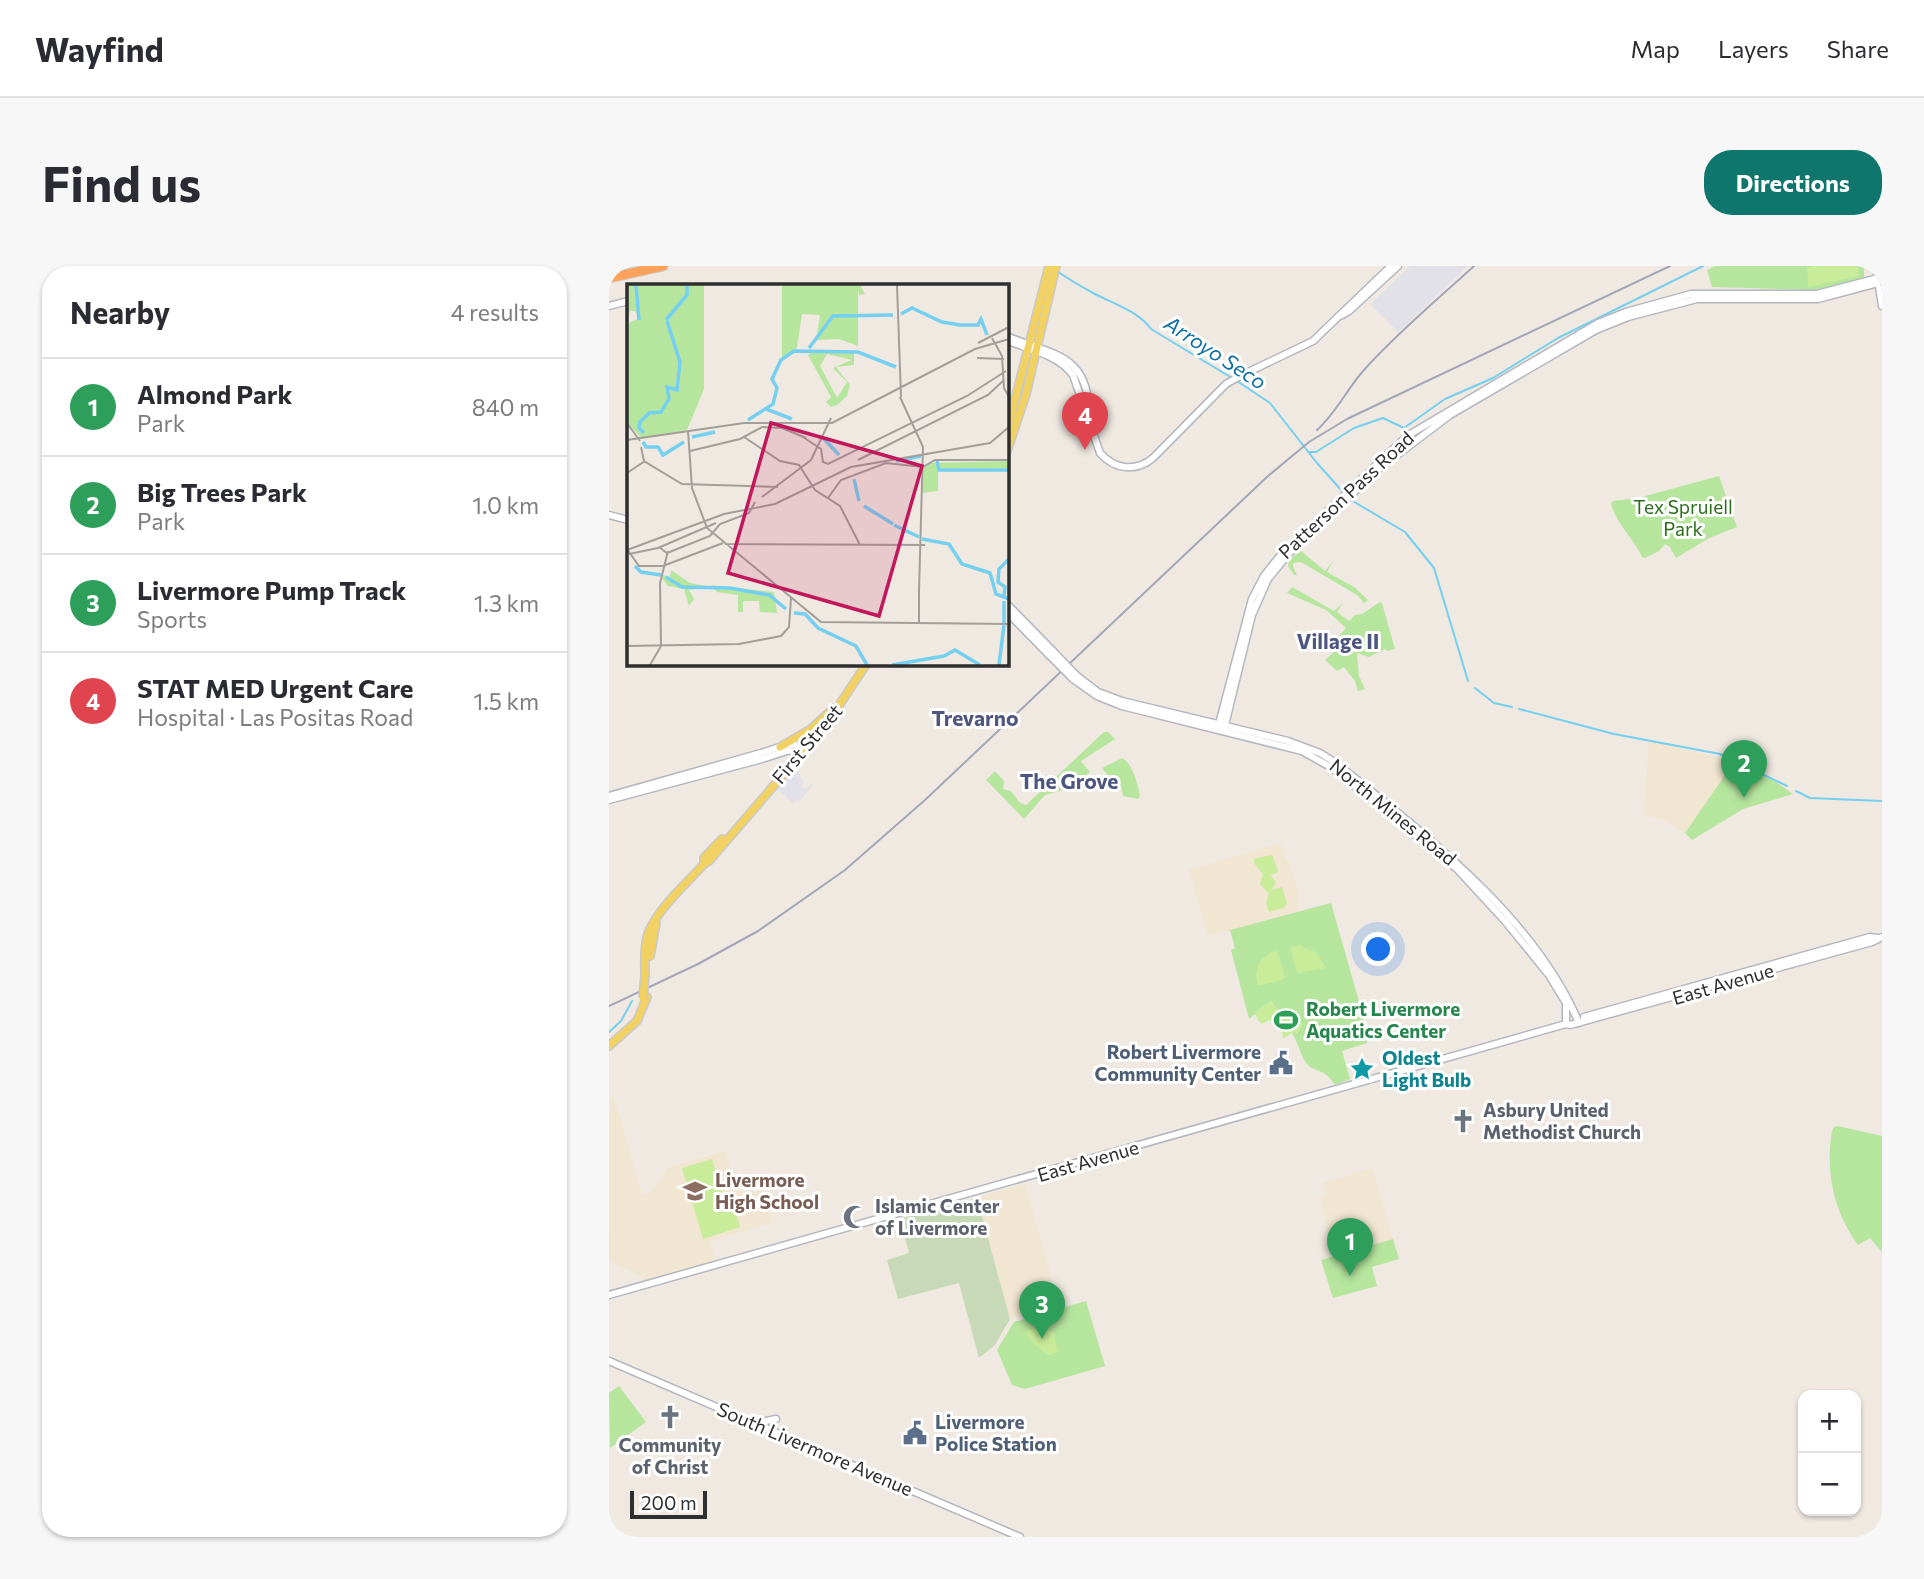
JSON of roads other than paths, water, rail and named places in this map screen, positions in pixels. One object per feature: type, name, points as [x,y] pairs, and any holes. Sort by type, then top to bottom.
[{"type":"highway","points":[[609,268],[618,266]]},
{"type":"highway","points":[[609,278],[663,266]]},
{"type":"main road","points":[[1342,315],[1344,309],[1391,266]]},
{"type":"main road","points":[[1008,339],[1033,349],[1060,354],[1078,371],[1089,402],[1089,422],[1097,449],[1104,458],[1120,467],[1140,466],[1153,458],[1226,384],[1305,347],[1398,266]]},
{"type":"main road","points":[[1876,266],[1882,306]]},
{"type":"main road","points":[[1008,448],[1022,410],[1052,269]]},
{"type":"main road","name":"Patterson Pass Road","points":[[1222,726],[1252,615],[1268,579],[1290,552],[1351,491],[1450,415],[1612,323],[1697,299],[1812,299],[1836,295],[1880,280]]},
{"type":"main road","points":[[609,306],[627,301]]},
{"type":"main road","points":[[1008,429],[1033,349]]},
{"type":"main road","points":[[609,514],[627,520]]},
{"type":"main road","name":"North Mines Road","points":[[1008,605],[1074,677],[1097,696],[1122,706],[1222,726],[1306,747],[1336,764],[1460,865],[1509,918],[1560,984],[1576,1021]]},
{"type":"main road","name":"North Mines Road","points":[[1008,613],[1051,653]]},
{"type":"main road","name":"First Street","points":[[609,1046],[637,1021],[645,998],[647,937],[666,905],[703,864],[707,854],[736,822],[742,820],[826,725],[866,665]]},
{"type":"main road","points":[[780,747],[818,724],[845,698]]},
{"type":"main road","name":"North Mines Road","points":[[1222,726],[1302,751],[1332,768],[1457,869],[1541,966],[1576,1021]]},
{"type":"main road","points":[[609,798],[792,743],[800,754]]},
{"type":"main road","points":[[609,798],[762,759],[786,750],[800,754]]},
{"type":"main road","name":"East Avenue","points":[[609,1295],[1870,937],[1880,937]]},
{"type":"main road","points":[[1541,966],[1560,984]]},
{"type":"main road","name":"First Street","points":[[609,1041],[633,1019],[645,998]]},
{"type":"main road","points":[[1566,1004],[1566,1024]]},
{"type":"main road","name":"South Livermore Avenue","points":[[609,1361],[1020,1537]]},
{"type":"main road","points":[[754,1423],[776,1419]]},
{"type":"waterway","points":[[1308,452],[1316,452],[1354,428],[1383,418],[1404,428],[1445,399],[1493,378],[1558,338],[1703,266]]},
{"type":"waterway","name":"Arroyo Seco","points":[[1057,271],[1133,313],[1151,329],[1232,378]]},
{"type":"waterway","name":"Arroyo Seco","points":[[1237,381],[1270,403],[1342,491]]},
{"type":"waterway","name":"Arroyo Seco","points":[[1351,500],[1405,532],[1434,568],[1468,681]]},
{"type":"waterway","name":"Arroyo Seco","points":[[1475,688],[1494,703],[1512,707]]},
{"type":"waterway","points":[[1519,709],[1614,734],[1720,754],[1787,786]]},
{"type":"waterway","name":"Arroyo Seco","points":[[1796,791],[1810,798],[1882,801]]},
{"type":"waterway","points":[[609,1032],[621,1021],[632,1001]]},
{"type":"railway","points":[[1317,430],[1377,356],[1474,266]]},
{"type":"railway","points":[[609,1006],[698,964],[758,931],[845,870],[925,800],[1268,476],[1309,442],[1347,419],[1670,266]]},
{"type":"place","name":"STAT MED Urgent Care","points":[[1085,450]]},
{"type":"place","name":"Big Trees Park","points":[[1744,798]]},
{"type":"place","name":"Robert Livermore Aquatics Center","points":[[1286,1020]]},
{"type":"place","name":"Robert Livermore Community Center","points":[[1281,1063]]},
{"type":"place","name":"Oldest Light Bulb","points":[[1362,1069]]},
{"type":"place","name":"Asbury United Methodist Church","points":[[1463,1121]]},
{"type":"place","name":"Livermore High School","points":[[695,1191]]},
{"type":"place","name":"Islamic Center of Livermore","points":[[855,1217]]},
{"type":"place","name":"Almond Park","points":[[1350,1276]]},
{"type":"place","name":"Livermore Pump Track","points":[[1042,1339]]},
{"type":"place","name":"Community of Christ","points":[[670,1417]]},
{"type":"place","name":"Livermore Police Station","points":[[915,1433]]},
{"type":"district","name":"Village II","points":[[1338,642]]},
{"type":"district","name":"Trevarno","points":[[975,719]]},
{"type":"district","name":"The Grove","points":[[1069,782]]},
{"type":"park label","name":"Tex Spruiell Park","points":[[1683,518]]}]
